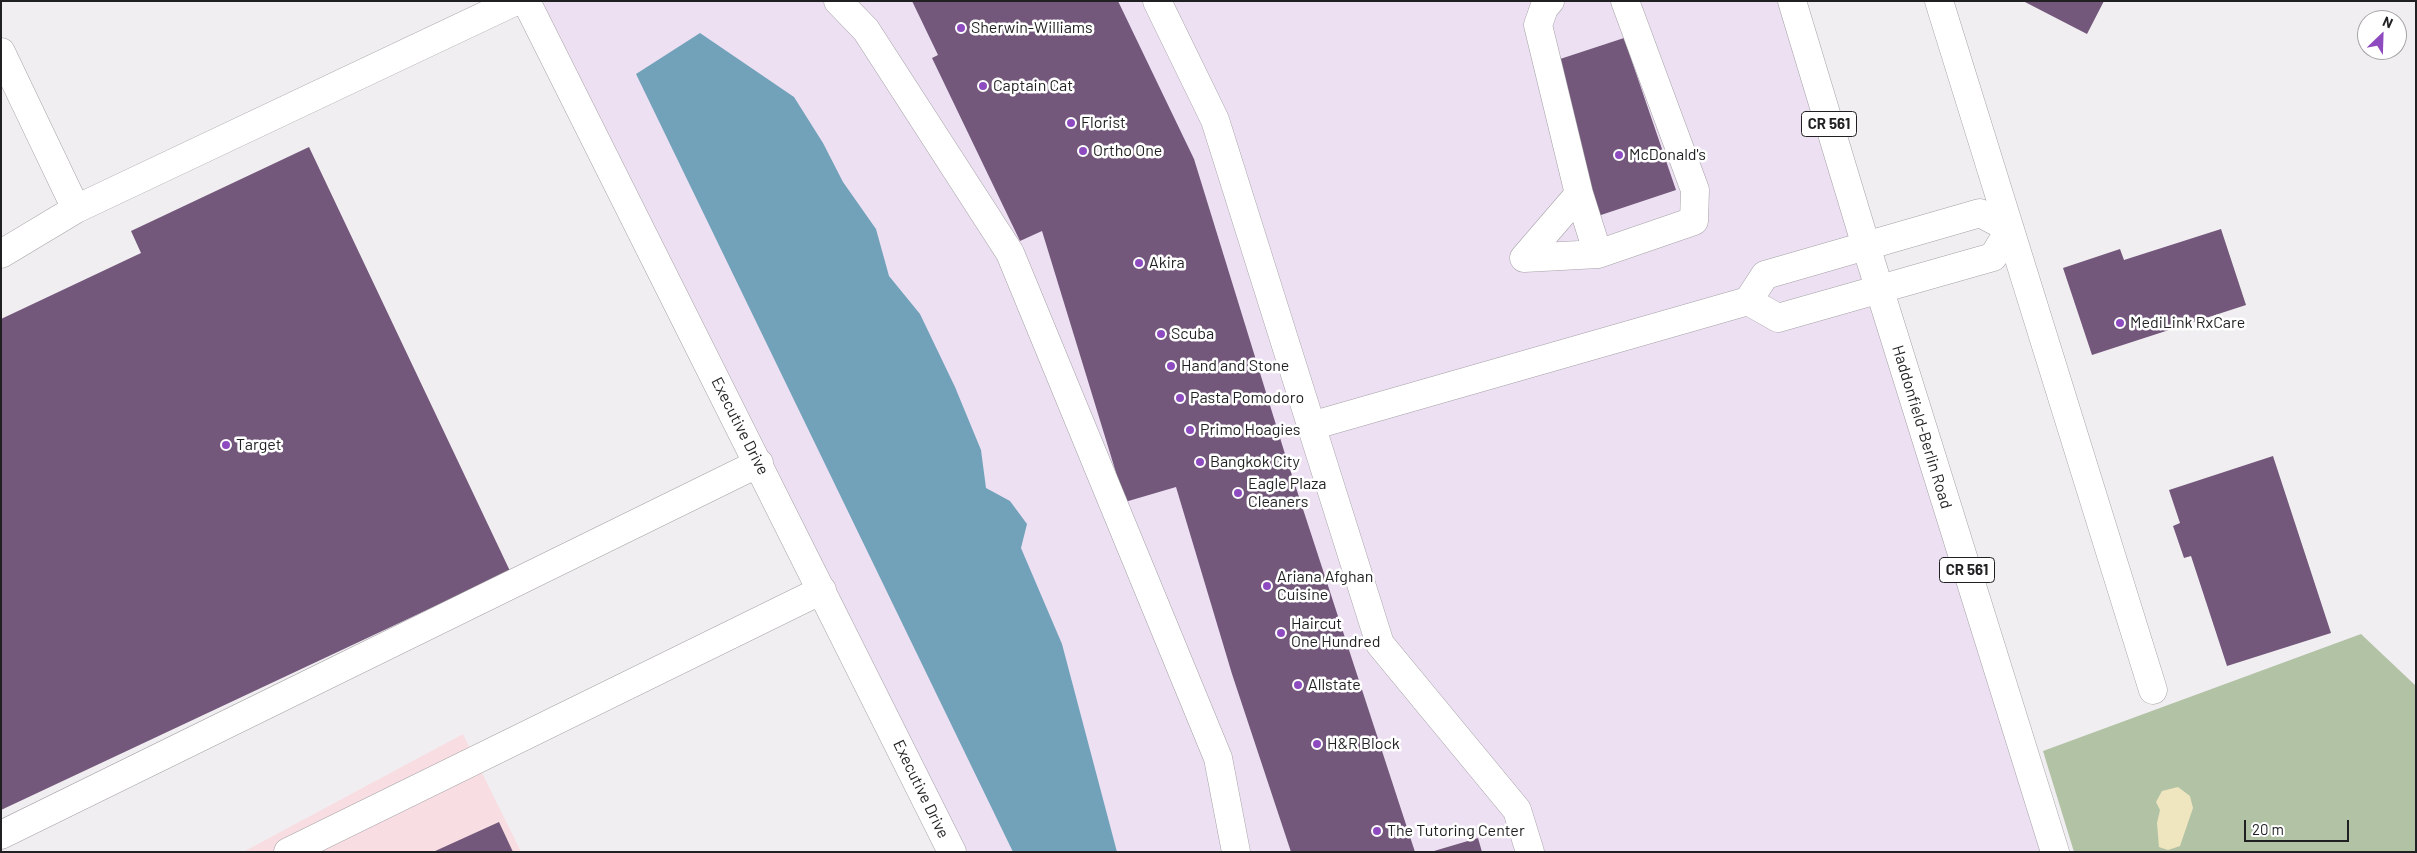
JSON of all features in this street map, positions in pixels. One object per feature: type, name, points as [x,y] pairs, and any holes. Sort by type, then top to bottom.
[{"type":"street","points":[[1,254],[76,209],[516,1]]},
{"type":"street","name":"Executive Drive","points":[[526,1],[759,463],[952,852]]},
{"type":"street","points":[[838,1],[866,30],[1010,252],[1218,758],[1236,852]]},
{"type":"street","points":[[1156,1],[1215,120],[1380,644],[1518,810],[1530,852]]},
{"type":"street","points":[[1550,1],[1544,8],[1538,25],[1579,194],[1598,254]]},
{"type":"street","points":[[1579,194],[1524,258],[1598,254],[1694,222],[1695,190],[1625,1]]},
{"type":"street","name":"Haddonfield-Berlin Road","points":[[1792,1],[1879,289],[2055,852]]},
{"type":"street","points":[[1939,1],[2153,690]]},
{"type":"street","points":[[1,52],[76,209]]},
{"type":"street","points":[[1311,426],[1748,302],[1765,275],[1980,213],[2010,229]]},
{"type":"street","points":[[1748,302],[1778,318],[1993,257],[2010,229]]},
{"type":"street","points":[[1,835],[759,463]]},
{"type":"street","points":[[288,852],[822,590]]},
{"type":"shaded area","points":[[526,1],[1792,1],[2055,852],[952,852]]},
{"type":"shaded area","points":[[463,734],[521,852],[243,852]]},
{"type":"green space","points":[[2361,634],[2416,686],[2416,852],[2074,852],[2043,751]]},
{"type":"sand","points":[[2178,787],[2190,796],[2193,808],[2180,846],[2168,850],[2159,847],[2157,823],[2160,810],[2156,802],[2162,791]]},
{"type":"water","points":[[700,33],[794,97],[823,143],[843,182],[876,229],[889,276],[920,314],[955,387],[981,450],[986,488],[1010,501],[1027,524],[1021,548],[1062,644],[1117,852],[1013,852],[636,74]]},
{"type":"building","points":[[912,1],[1118,1],[1194,159],[1285,454],[1415,852],[1291,852],[1232,674],[1176,487],[1125,502],[1042,231],[1020,241],[932,58],[938,55]]},
{"type":"building","points":[[2023,1],[2104,1],[2087,34]]},
{"type":"building","name":"McDonald's","points":[[1624,38],[1676,190],[1595,217],[1554,61]]},
{"type":"building","name":"Target","points":[[309,147],[510,571],[1,810],[1,319],[141,253],[131,231]]},
{"type":"building","points":[[2221,229],[2246,305],[2092,355],[2063,268],[2120,249],[2124,260]]},
{"type":"building","points":[[2273,456],[2331,633],[2227,666],[2191,556],[2184,558],[2173,526],[2180,523],[2169,490]]},
{"type":"building","points":[[499,822],[513,852],[433,852]]},
{"type":"building","points":[[1478,838],[1482,852],[1434,852],[1434,851]]},
{"type":"place","name":"Sherwin-Williams","points":[[961,28]]},
{"type":"place","name":"Captain Cat","points":[[983,86]]},
{"type":"place","name":"Florist","points":[[1071,123]]},
{"type":"place","name":"Ortho One","points":[[1083,151]]},
{"type":"place","name":"McDonald's","points":[[1619,155]]},
{"type":"place","name":"Akira","points":[[1139,263]]},
{"type":"place","name":"MediLink RxCare","points":[[2120,323]]},
{"type":"place","name":"Scuba","points":[[1161,334]]},
{"type":"place","name":"Hand and Stone","points":[[1171,366]]},
{"type":"place","name":"Pasta Pomodoro","points":[[1180,398]]},
{"type":"place","name":"Primo Hoagies","points":[[1190,430]]},
{"type":"place","name":"Target","points":[[226,445]]},
{"type":"place","name":"Bangkok City","points":[[1200,462]]},
{"type":"place","name":"Eagle Plaza Cleaners","points":[[1238,493]]},
{"type":"place","name":"Ariana Afghan Cuisine","points":[[1267,586]]},
{"type":"place","name":"Haircut One Hundred","points":[[1281,633]]},
{"type":"place","name":"Allstate","points":[[1298,685]]},
{"type":"place","name":"H&R Block","points":[[1317,744]]},
{"type":"place","name":"The Tutoring Center","points":[[1377,831]]}]
